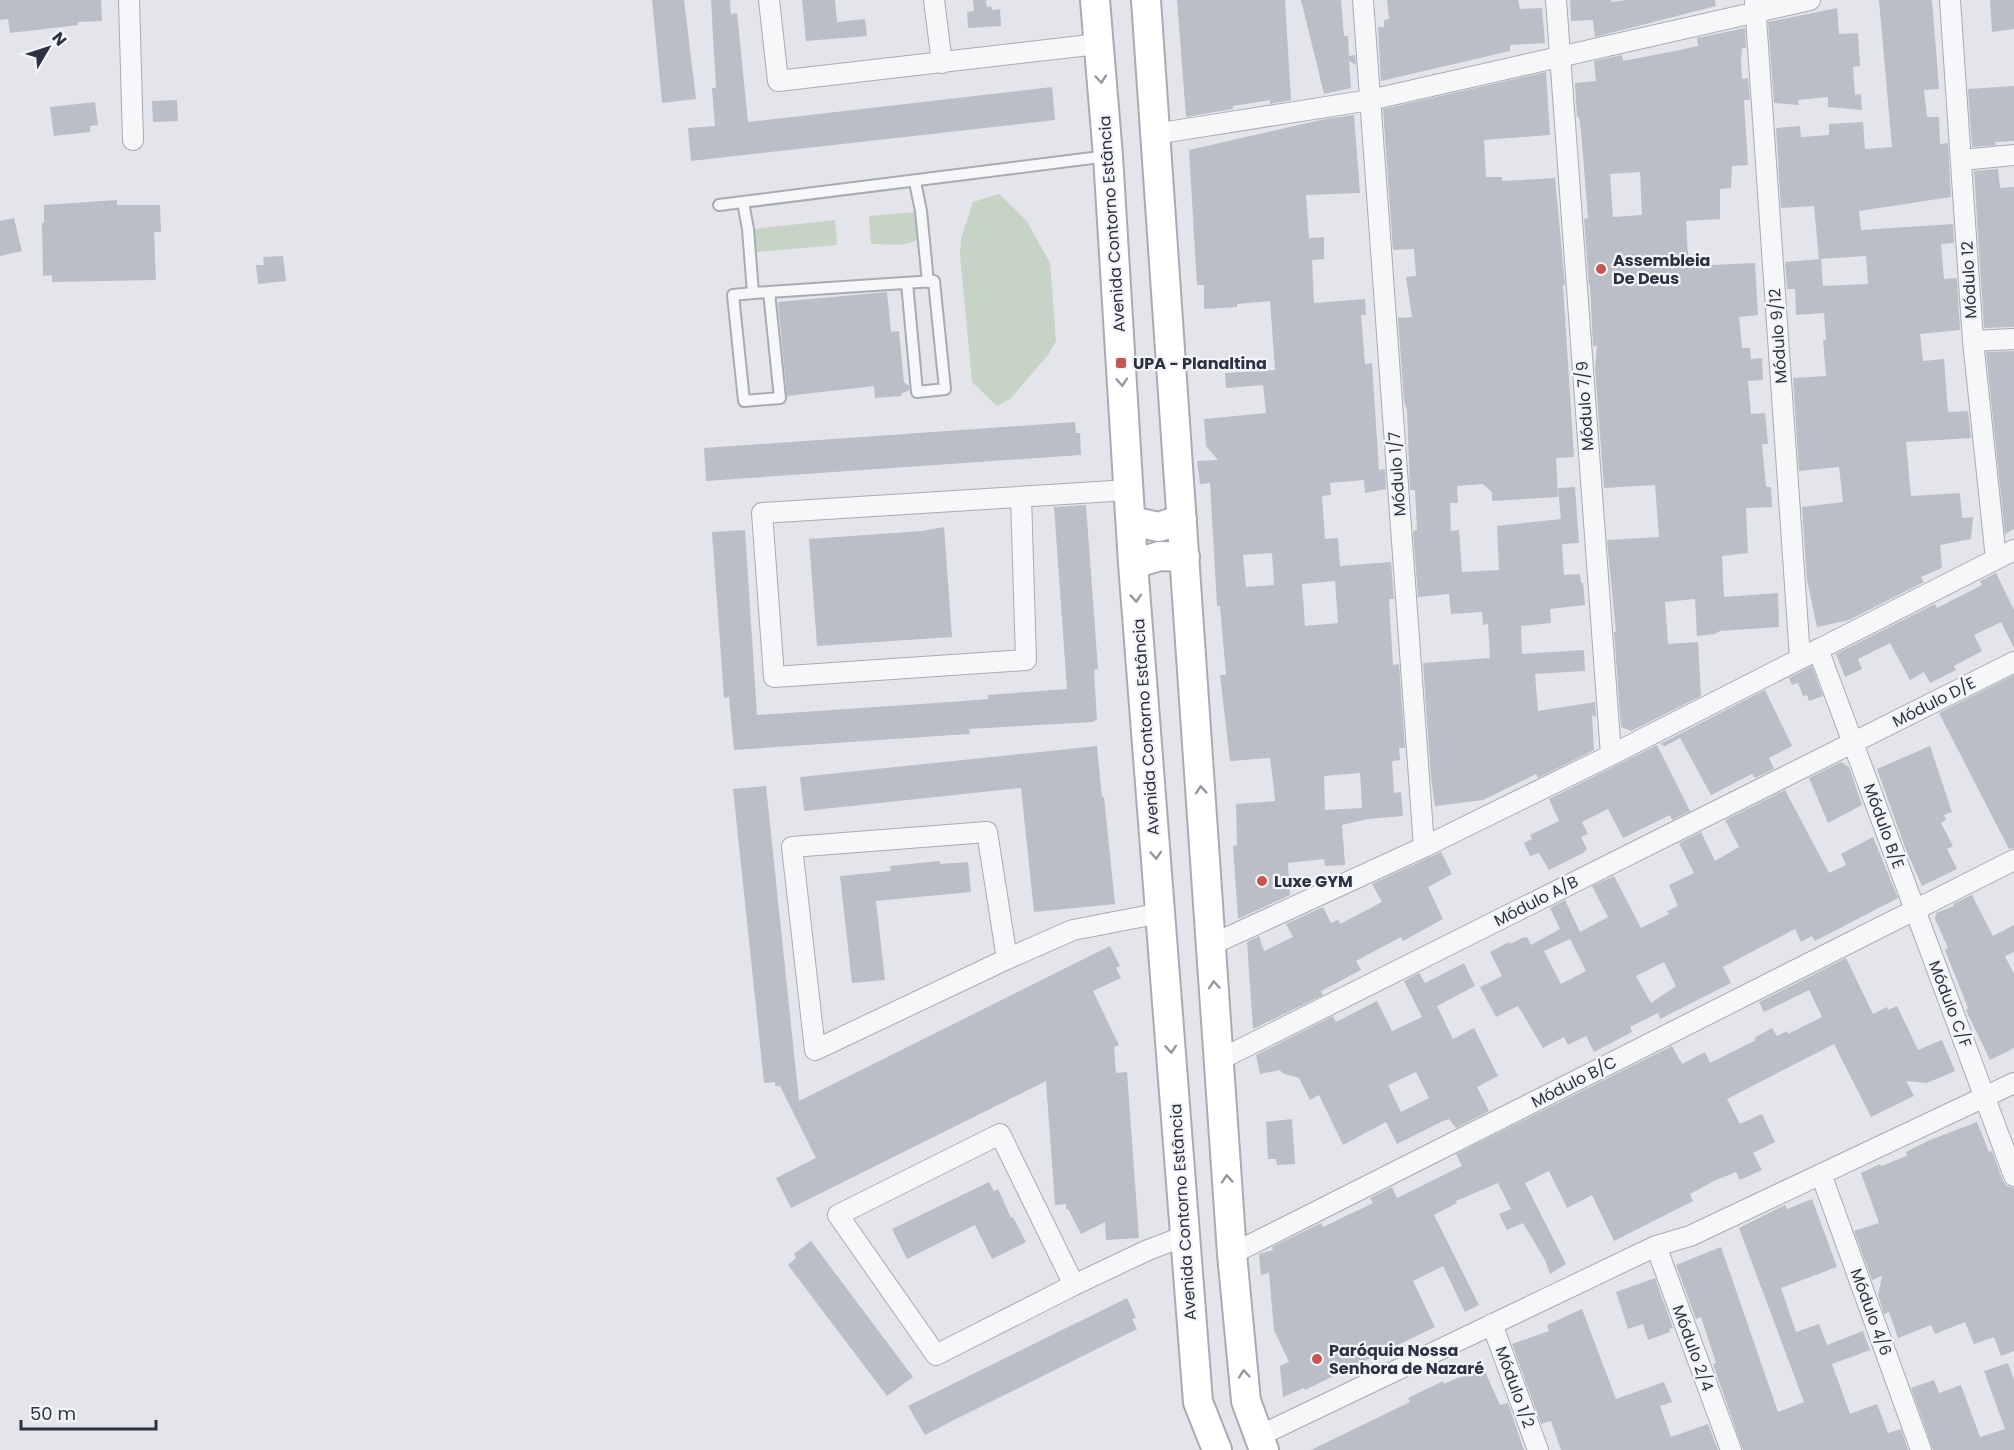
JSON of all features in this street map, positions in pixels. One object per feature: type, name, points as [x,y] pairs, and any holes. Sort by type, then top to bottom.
[{"type":"street","points":[[129,0],[134,140]]},
{"type":"street","points":[[769,0],[778,81],[1098,44]]},
{"type":"street","points":[[934,0],[942,63]]},
{"type":"street","name":"Avenida Contorno Estância","points":[[1095,0],[1108,156],[1134,564],[1198,1402],[1215,1445]]},
{"type":"street","points":[[1146,0],[1232,1254],[1246,1401],[1260,1442]]},
{"type":"street","name":"Módulo 1/7","points":[[1363,0],[1424,847]]},
{"type":"street","name":"Módulo 7/9","points":[[1556,0],[1611,755]]},
{"type":"street","points":[[1155,134],[1370,100],[1560,57],[1755,7],[1810,0]]},
{"type":"street","name":"Módulo 12","points":[[1950,0],[1973,341],[1995,559]]},
{"type":"street","name":"Módulo 9/12","points":[[1755,7],[1800,658]]},
{"type":"street","points":[[1962,160],[2014,155]]},
{"type":"street","points":[[1973,341],[2014,339]]},
{"type":"street","points":[[1021,497],[1026,660],[774,677],[762,513],[1129,490]]},
{"type":"street","points":[[1131,521],[1159,527],[1182,519]]},
{"type":"street","points":[[1211,945],[1424,847],[1611,755],[2014,550]]},
{"type":"street","points":[[1134,564],[1160,556],[1185,557]]},
{"type":"street","name":"Módulo B/E","points":[[1818,649],[1916,910]]},
{"type":"street","name":"Módulo D/E","points":[[1853,742],[2014,662]]},
{"type":"street","name":"Módulo A/B","points":[[1219,1060],[1853,742]]},
{"type":"street","points":[[1006,959],[987,832],[792,847],[815,1050],[1006,959],[1073,930],[1161,913]]},
{"type":"street","name":"Módulo B/C","points":[[1232,1254],[2014,860]]},
{"type":"street","name":"Módulo C/F","points":[[1916,910],[2014,1176]]},
{"type":"street","points":[[1260,1442],[1492,1324],[1656,1246],[1689,1236],[2014,1083]]},
{"type":"street","points":[[1074,1285],[1000,1134],[838,1215],[936,1355],[1074,1285],[1148,1250],[1185,1236]]},
{"type":"street","name":"Módulo 4/6","points":[[1821,1174],[1921,1450]]},
{"type":"street","name":"Módulo 2/4","points":[[1656,1246],[1731,1450]]},
{"type":"street","name":"Módulo 1/2","points":[[1492,1324],[1538,1450]]},
{"type":"street","points":[[1215,1445],[1215,1431],[1221,1424],[1237,1418],[1260,1442]]},
{"type":"lane","points":[[719,205],[1108,156]]},
{"type":"lane","points":[[915,182],[921,211],[928,282]]},
{"type":"lane","points":[[743,202],[748,229],[753,293]]},
{"type":"lane","points":[[769,292],[780,398],[744,401],[733,295],[753,293],[769,292],[907,284],[934,281],[945,389],[917,392],[907,284]]},
{"type":"green space","points":[[999,194],[1026,220],[1050,263],[1056,341],[1048,355],[1010,399],[997,406],[972,382],[960,254],[961,239],[973,202]]},
{"type":"green space","points":[[916,212],[921,237],[903,244],[871,244],[869,216]]},
{"type":"green space","points":[[835,220],[837,245],[755,252],[753,229]]},
{"type":"building","points":[[0,0],[101,0],[102,21],[78,22],[78,25],[10,33],[8,19],[0,20]]},
{"type":"building","points":[[652,0],[684,0],[696,99],[662,103]]},
{"type":"building","points":[[711,0],[730,0],[731,14],[737,13],[748,122],[1052,87],[1055,120],[691,161],[688,128],[715,126],[712,88],[716,88]]},
{"type":"building","points":[[802,0],[835,0],[837,22],[865,19],[867,36],[806,41]]},
{"type":"building","points":[[973,0],[986,0],[987,7],[991,6],[992,10],[1000,9],[1001,26],[968,28],[967,12],[974,11]]},
{"type":"building","points":[[1177,0],[1285,0],[1291,100],[1270,104],[1270,100],[1186,117]]},
{"type":"building","points":[[1301,0],[1341,0],[1344,36],[1348,36],[1349,56],[1355,55],[1356,65],[1349,61],[1351,88],[1324,94]]},
{"type":"building","points":[[1387,0],[1518,0],[1520,9],[1542,8],[1545,43],[1510,45],[1510,51],[1381,81],[1378,27],[1384,27],[1384,20],[1389,19]]},
{"type":"building","points":[[1570,0],[1611,0],[1611,2],[1715,0],[1716,6],[1595,37],[1593,20],[1571,21]]},
{"type":"building","points":[[1879,0],[1932,0],[1939,89],[1924,90],[1927,117],[1939,117],[1940,144],[1948,143],[1951,197],[1859,211],[1861,230],[1953,224],[1954,243],[1941,244],[1944,279],[1957,278],[1960,330],[1920,334],[1923,361],[1944,359],[1948,412],[1968,411],[1971,438],[1906,442],[1911,496],[1960,493],[1962,518],[1973,517],[1971,539],[1940,545],[1942,568],[1921,577],[1924,582],[1849,620],[1817,627],[1807,580],[1802,507],[1843,502],[1839,467],[1799,471],[1793,378],[1826,376],[1823,340],[1826,340],[1824,313],[1796,315],[1795,289],[1787,289],[1785,262],[1821,259],[1823,286],[1868,284],[1866,256],[1819,259],[1814,206],[1781,208],[1776,128],[1800,126],[1801,137],[1829,135],[1829,124],[1863,122],[1865,149],[1892,147]]},
{"type":"building","points":[[1990,0],[2014,0],[2014,29],[1992,32]]},
{"type":"building","points":[[1837,8],[1839,34],[1858,33],[1860,66],[1853,67],[1855,95],[1861,94],[1862,110],[1828,107],[1828,97],[1798,100],[1799,105],[1774,103],[1768,22]]},
{"type":"building","points":[[1745,28],[1746,48],[1742,48],[1741,60],[1742,79],[1748,78],[1750,100],[1744,100],[1748,165],[1732,166],[1731,188],[1720,189],[1720,219],[1686,221],[1691,266],[1755,263],[1758,315],[1739,317],[1742,348],[1750,348],[1751,359],[1762,358],[1763,380],[1748,381],[1751,414],[1765,413],[1768,444],[1762,444],[1766,487],[1771,487],[1772,507],[1746,508],[1748,553],[1722,556],[1724,597],[1778,593],[1779,627],[1720,631],[1715,634],[1697,636],[1695,599],[1665,602],[1668,644],[1698,642],[1701,696],[1631,731],[1621,727],[1614,632],[1616,632],[1607,540],[1659,537],[1655,485],[1604,488],[1595,368],[1597,346],[1593,346],[1584,219],[1588,218],[1575,83],[1596,81],[1594,61],[1622,55],[1623,61],[1698,46],[1697,38]],"holes":[[[1640,172],[1642,215],[1613,217],[1610,174]]]},
{"type":"building","points":[[1546,72],[1550,135],[1484,140],[1486,177],[1502,177],[1502,181],[1555,178],[1565,285],[1563,285],[1574,457],[1556,458],[1558,497],[1492,501],[1492,492],[1483,484],[1457,486],[1458,503],[1450,503],[1451,531],[1459,530],[1462,572],[1499,570],[1497,526],[1561,519],[1558,488],[1575,487],[1579,543],[1562,544],[1564,575],[1580,574],[1585,605],[1550,609],[1551,623],[1521,626],[1522,654],[1584,650],[1585,671],[1535,674],[1538,711],[1595,702],[1596,717],[1592,715],[1594,750],[1538,778],[1536,774],[1483,800],[1435,806],[1423,663],[1490,658],[1488,624],[1483,625],[1482,612],[1451,614],[1449,594],[1418,597],[1413,531],[1417,530],[1415,490],[1410,490],[1407,410],[1404,401],[1398,318],[1412,317],[1406,277],[1416,276],[1414,249],[1393,250],[1383,109]]},
{"type":"building","points":[[2014,86],[2014,141],[1972,147],[1968,89]]},
{"type":"building","points":[[177,100],[178,121],[153,122],[152,101]]},
{"type":"building","points":[[95,102],[98,125],[90,126],[90,132],[54,136],[50,107]]},
{"type":"building","points":[[1354,115],[1360,193],[1306,195],[1309,238],[1324,237],[1324,259],[1312,260],[1314,303],[1365,299],[1366,315],[1361,315],[1365,364],[1372,363],[1379,470],[1385,469],[1386,489],[1365,493],[1364,480],[1330,483],[1331,495],[1322,496],[1325,539],[1338,538],[1340,566],[1391,562],[1394,599],[1389,599],[1393,665],[1399,664],[1405,748],[1399,748],[1400,760],[1392,761],[1394,793],[1401,792],[1403,816],[1368,819],[1342,825],[1345,865],[1325,866],[1324,859],[1288,863],[1290,895],[1238,919],[1233,846],[1237,845],[1236,804],[1275,801],[1270,758],[1230,761],[1220,675],[1226,675],[1220,606],[1217,606],[1210,483],[1200,484],[1197,461],[1218,460],[1206,446],[1204,419],[1266,413],[1263,385],[1226,388],[1225,373],[1275,370],[1270,301],[1237,304],[1237,307],[1204,309],[1204,285],[1197,285],[1189,150],[1325,119]],"holes":[[[1272,553],[1274,585],[1246,587],[1243,555]],[[1335,581],[1338,623],[1305,626],[1302,584]],[[1360,773],[1362,808],[1325,810],[1324,776]]]},
{"type":"building","points":[[1998,169],[2000,188],[2014,187],[2014,327],[1984,328],[1974,171]]},
{"type":"building","points":[[117,200],[117,205],[160,205],[161,232],[154,232],[156,280],[52,282],[52,275],[43,276],[44,205]]},
{"type":"building","points":[[14,218],[22,251],[0,256],[0,221]]},
{"type":"building","points":[[283,256],[286,281],[258,284],[256,265],[264,265],[263,257]]},
{"type":"building","points":[[887,292],[891,332],[899,331],[904,382],[909,386],[909,390],[901,394],[902,396],[875,398],[874,386],[787,396],[778,302]]},
{"type":"building","points":[[2014,351],[2014,529],[2005,534],[1986,352]]},
{"type":"building","points":[[1075,422],[1076,433],[1080,433],[1081,455],[706,481],[704,448]]},
{"type":"building","points":[[1086,505],[1098,669],[1094,670],[1097,720],[969,729],[970,734],[734,750],[729,697],[724,698],[712,532],[745,530],[757,715],[950,702],[988,699],[988,695],[1067,689],[1054,507]]},
{"type":"building","points":[[944,527],[952,637],[817,646],[809,539],[922,531]]},
{"type":"building","points":[[1996,573],[2014,610],[2014,648],[2001,622],[1974,635],[1982,651],[1954,666],[1956,670],[1930,683],[1924,672],[1910,680],[1890,643],[1858,659],[1862,669],[1845,677],[1836,654],[1935,604],[1937,608],[1982,585],[1980,581]]},
{"type":"building","points":[[1812,666],[1823,696],[1809,701],[1807,695],[1803,696],[1798,683],[1792,685],[1789,678]]},
{"type":"building","points":[[2014,675],[2014,848],[2009,849],[1939,713]]},
{"type":"building","points":[[1765,690],[1792,746],[1769,758],[1774,769],[1755,778],[1752,774],[1711,795],[1680,738],[1665,746],[1660,744]]},
{"type":"building","points":[[1657,745],[1690,811],[1672,820],[1670,815],[1623,838],[1608,809],[1582,822],[1588,834],[1581,837],[1587,849],[1583,853],[1549,870],[1539,853],[1530,856],[1524,843],[1532,839],[1530,835],[1559,821],[1549,799]]},
{"type":"building","points":[[1097,746],[1115,904],[1034,912],[1021,788],[804,811],[800,777]]},
{"type":"building","points":[[1930,746],[1952,812],[1944,815],[1946,820],[1941,823],[1953,846],[1947,849],[1957,869],[1922,886],[1906,850],[1877,769]]},
{"type":"building","points":[[1841,762],[1849,767],[1862,805],[1828,823],[1809,778]]},
{"type":"building","points":[[766,786],[799,1101],[1110,946],[1120,966],[1116,968],[1121,978],[1093,991],[1119,1045],[1114,1047],[1116,1073],[1127,1072],[1139,1238],[1106,1240],[1105,1222],[1081,1234],[1066,1209],[1066,1204],[1055,1205],[1046,1081],[791,1208],[776,1178],[816,1158],[780,1086],[775,1086],[775,1082],[764,1083],[733,789]]},
{"type":"building","points":[[1785,790],[1829,873],[1846,865],[1841,854],[1873,837],[1898,898],[1815,941],[1812,936],[1801,942],[1795,929],[1723,967],[1731,983],[1660,1019],[1658,1013],[1630,1027],[1632,1032],[1594,1052],[1586,1036],[1568,1045],[1564,1037],[1543,1048],[1518,1006],[1496,1017],[1480,987],[1502,976],[1490,952],[1509,942],[1510,944],[1527,937],[1531,945],[1560,929],[1550,908],[1565,900],[1580,932],[1608,917],[1592,886],[1614,876],[1641,928],[1669,914],[1667,911],[1678,906],[1669,885],[1694,873],[1679,843],[1701,832],[1715,861],[1739,847],[1725,820]],"holes":[[[1570,939],[1586,971],[1561,984],[1544,951]],[[1664,962],[1676,986],[1651,1003],[1636,976]]]},
{"type":"building","points":[[1441,852],[1452,874],[1428,887],[1443,919],[1403,941],[1401,937],[1356,961],[1361,970],[1321,991],[1323,995],[1253,1029],[1247,942],[1259,936],[1264,951],[1293,937],[1286,924],[1323,907],[1331,923],[1338,920],[1340,924],[1382,902],[1372,884]]},
{"type":"building","points":[[940,861],[940,864],[968,862],[971,892],[876,901],[885,980],[852,983],[840,876],[891,871],[890,866]]},
{"type":"building","points":[[1972,895],[1993,936],[2014,925],[2014,952],[2005,956],[2014,974],[2014,1048],[1990,1060],[1966,1010],[1968,1008],[1945,950],[1948,948],[1935,919],[1936,913]]},
{"type":"building","points":[[1846,958],[1873,1014],[1887,1007],[1888,1010],[1897,1006],[1918,1050],[1942,1040],[1955,1071],[1927,1083],[1906,1081],[1914,1096],[1871,1117],[1834,1044],[1727,1099],[1740,1124],[1762,1114],[1775,1142],[1753,1153],[1762,1170],[1740,1180],[1736,1172],[1714,1181],[1690,1194],[1693,1201],[1614,1241],[1592,1195],[1567,1208],[1549,1171],[1525,1183],[1566,1264],[1550,1274],[1545,1260],[1523,1223],[1507,1230],[1499,1214],[1511,1209],[1498,1183],[1456,1201],[1457,1203],[1434,1215],[1479,1305],[1465,1312],[1443,1266],[1413,1281],[1435,1327],[1305,1390],[1304,1388],[1283,1397],[1280,1366],[1289,1362],[1274,1330],[1269,1273],[1261,1275],[1259,1254],[1273,1250],[1272,1247],[1321,1223],[1323,1227],[1373,1203],[1370,1198],[1392,1187],[1397,1198],[1462,1166],[1456,1154],[1672,1046],[1682,1064],[1705,1052],[1710,1063],[1756,1040],[1754,1038],[1772,1028],[1777,1036],[1787,1031],[1788,1034],[1822,1017],[1809,990],[1764,1012],[1759,1002]]},
{"type":"building","points":[[1464,963],[1475,986],[1437,1006],[1453,1039],[1474,1028],[1498,1076],[1477,1087],[1489,1111],[1456,1128],[1449,1119],[1397,1144],[1386,1122],[1343,1145],[1319,1095],[1310,1100],[1299,1078],[1282,1073],[1280,1070],[1260,1074],[1256,1055],[1333,1016],[1336,1022],[1377,1001],[1392,1031],[1422,1017],[1404,981],[1419,973],[1425,983]],"holes":[[[1416,1072],[1429,1098],[1401,1112],[1388,1085]]]},
{"type":"building","points":[[1292,1119],[1295,1164],[1277,1165],[1276,1159],[1268,1159],[1266,1122]]},
{"type":"building","points":[[1977,1122],[1989,1152],[1992,1151],[2003,1181],[2007,1186],[2014,1188],[2014,1351],[2001,1356],[1994,1337],[1974,1344],[1965,1322],[1935,1334],[1931,1325],[1898,1338],[1889,1312],[1884,1314],[1878,1295],[1882,1276],[1872,1280],[1854,1231],[1879,1223],[1861,1173],[1880,1164],[1881,1166],[1907,1156],[1906,1152],[1930,1140]]},
{"type":"building","points":[[989,1182],[994,1191],[998,1189],[1011,1218],[1013,1217],[1026,1242],[992,1259],[975,1225],[907,1259],[892,1229]]},
{"type":"building","points":[[1812,1199],[1837,1267],[1781,1288],[1796,1332],[1819,1324],[1827,1345],[1863,1331],[1870,1350],[1832,1364],[1850,1414],[1877,1404],[1888,1433],[1901,1429],[1908,1450],[1743,1450],[1713,1364],[1716,1363],[1701,1317],[1696,1319],[1676,1265],[1721,1247],[1778,1412],[1804,1402],[1739,1228],[1785,1205],[1787,1209]]},
{"type":"building","points":[[811,1241],[913,1377],[887,1396],[788,1265],[796,1258],[794,1254]]},
{"type":"building","points":[[1655,1278],[1673,1328],[1669,1329],[1670,1332],[1648,1340],[1643,1324],[1628,1329],[1616,1292]]},
{"type":"building","points":[[1127,1298],[1136,1318],[1132,1319],[1137,1329],[925,1435],[908,1406]]},
{"type":"building","points":[[1582,1309],[1616,1399],[1664,1382],[1672,1402],[1660,1406],[1671,1437],[1708,1424],[1718,1450],[1561,1450],[1551,1421],[1541,1424],[1512,1344],[1549,1331],[1547,1325]]},
{"type":"building","points":[[2008,1363],[2014,1380],[2014,1450],[1933,1450],[1911,1388],[1934,1380],[1939,1393],[1961,1385],[1980,1437],[2005,1429],[1984,1371]]},
{"type":"building","points":[[1483,1367],[1500,1405],[1508,1403],[1524,1450],[1311,1450],[1410,1402],[1408,1398],[1443,1381],[1444,1384]]},
{"type":"place","name":"Assembleia De Deus","points":[[1601,269]]},
{"type":"place","name":"UPA - Planaltina","points":[[1121,363]]},
{"type":"place","name":"Luxe GYM","points":[[1262,881]]},
{"type":"place","name":"Paróquia Nossa Senhora de Nazaré","points":[[1317,1359]]}]
